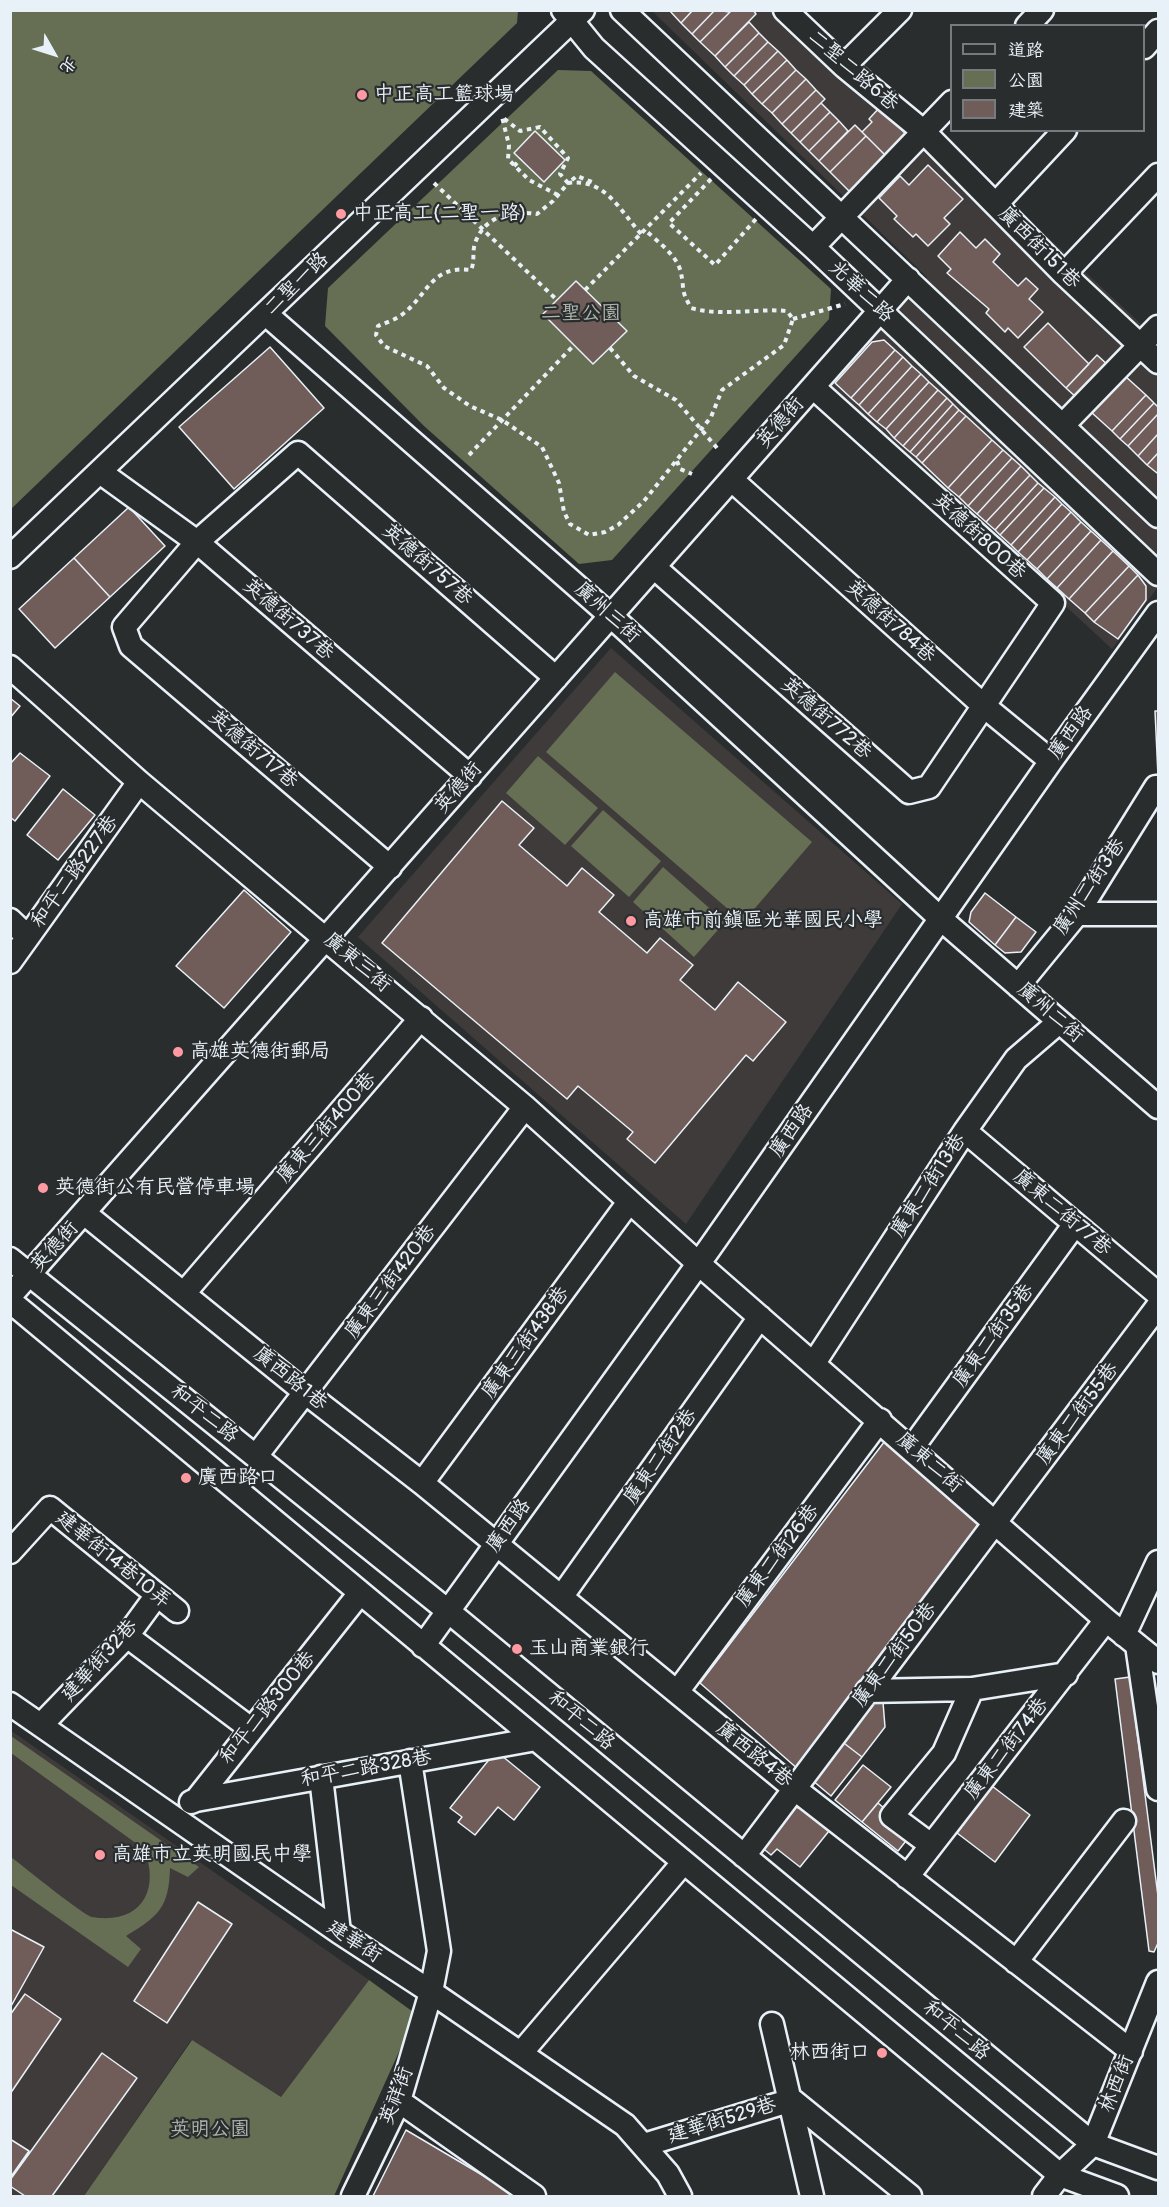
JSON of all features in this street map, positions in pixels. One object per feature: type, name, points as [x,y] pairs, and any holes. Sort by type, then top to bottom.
[{"type":"street","points":[[622,10],[1158,516]]},
{"type":"street","name":"二聖二路6巷","points":[[785,10],[844,66],[923,131]]},
{"type":"street","points":[[844,66],[900,10]]},
{"type":"street","points":[[1029,24],[1042,10]]},
{"type":"street","name":"光華二路","points":[[572,14],[594,48],[813,247],[1158,574]]},
{"type":"street","name":"二聖一路","points":[[10,557],[266,314],[572,14]]},
{"type":"street","points":[[1145,45],[1158,31]]},
{"type":"street","points":[[813,247],[950,103]]},
{"type":"street","name":"廣西街151巷","points":[[923,131],[1065,274],[1158,362]]},
{"type":"street","points":[[996,204],[1063,132]]},
{"type":"street","points":[[1065,274],[1158,175]]},
{"type":"street","name":"英德街","points":[[10,1296],[908,279]]},
{"type":"street","name":"廣州三街","points":[[266,314],[611,616],[941,919]]},
{"type":"street","points":[[1063,426],[1158,327]]},
{"type":"street","name":"英德街800巷","points":[[813,387],[1053,603],[984,706]]},
{"type":"street","name":"英德街757巷","points":[[197,542],[298,453],[556,678]]},
{"type":"street","name":"英德街737巷","points":[[100,472],[197,542],[470,776]]},
{"type":"street","name":"英德街784巷","points":[[732,480],[984,706],[1051,761]]},
{"type":"street","name":"英德街717巷","points":[[197,542],[124,627],[131,646],[390,867]]},
{"type":"street","name":"英德街772巷","points":[[655,568],[909,792],[929,788],[984,706]]},
{"type":"street","name":"廣西路","points":[[423,1646],[699,1264],[1051,761],[1158,613]]},
{"type":"street","name":"廣東三街","points":[[10,667],[139,782],[525,1107],[699,1264]]},
{"type":"street","name":"和平二路227巷","points":[[10,962],[139,782]]},
{"type":"street","name":"廣州二街3巷","points":[[1018,986],[1077,914],[1158,787]]},
{"type":"street","points":[[1077,914],[1158,914]]},
{"type":"street","name":"廣州二街","points":[[941,919],[1059,1022],[1156,1098]]},
{"type":"street","points":[[10,920],[28,937]]},
{"type":"street","name":"廣東三街400巷","points":[[184,1293],[422,1018]]},
{"type":"street","name":"廣東二街13巷","points":[[814,1363],[965,1131],[1016,1059],[1059,1022]]},
{"type":"street","name":"廣東三街420巷","points":[[256,1455],[525,1107]]},
{"type":"street","name":"廣東二街77巷","points":[[965,1131],[1158,1294]]},
{"type":"street","name":"廣東三街438巷","points":[[422,1483],[629,1202]]},
{"type":"street","name":"廣西路1巷","points":[[84,1213],[496,1543]]},
{"type":"street","name":"廣東二街35巷","points":[[912,1448],[1075,1224]]},
{"type":"street","name":"和平二路","points":[[10,1259],[448,1611],[1093,2144],[1158,2168]]},
{"type":"street","name":"廣東二街","points":[[699,1264],[997,1522],[1106,1620],[1158,1662]]},
{"type":"street","name":"和平二路","points":[[10,1301],[1060,2175],[1117,2196]]},
{"type":"street","name":"廣東二街55巷","points":[[997,1522],[1158,1306]]},
{"type":"street","name":"廣東二街2巷","points":[[562,1596],[760,1317]]},
{"type":"street","name":"廣東二街26巷","points":[[676,1692],[880,1420]]},
{"type":"street","name":"建華街14巷10弄","points":[[10,1552],[50,1508],[177,1611]]},
{"type":"street","name":"廣東二街50巷","points":[[744,1856],[997,1522]]},
{"type":"street","name":"廣西路4巷","points":[[496,1543],[795,1789],[1131,2051]]},
{"type":"street","points":[[1158,1562],[1131,1640],[1158,1789]]},
{"type":"street","name":"和平二路300巷","points":[[196,1800],[360,1593]]},
{"type":"street","name":"建華街32巷","points":[[41,1725],[127,1636],[157,1595]]},
{"type":"street","name":"廣東二街74巷","points":[[907,1877],[1106,1620]]},
{"type":"street","points":[[127,1636],[251,1729]]},
{"type":"street","points":[[867,1691],[972,1689],[1066,1674]]},
{"type":"street","points":[[932,1845],[892,1816],[945,1753],[972,1689]]},
{"type":"street","name":"建華街","points":[[10,1704],[168,1811],[339,1932],[625,2125],[644,2145],[680,2196]]},
{"type":"street","name":"和平二路328巷","points":[[196,1800],[536,1739]]},
{"type":"street","name":"英祥街","points":[[353,2196],[399,2101],[431,1992],[439,1950],[410,1761]]},
{"type":"street","points":[[321,1777],[339,1932]]},
{"type":"street","points":[[168,1811],[196,1800]]},
{"type":"street","points":[[1016,1962],[1124,1821]]},
{"type":"street","points":[[521,2054],[683,1863]]},
{"type":"street","name":"林西街","points":[[1044,2196],[1060,2175],[1093,2144],[1158,1982]]},
{"type":"street","points":[[772,2024],[792,2100],[813,2196]]},
{"type":"street","name":"建華街529巷","points":[[644,2145],[792,2100],[910,2196]]},
{"type":"street","points":[[399,2101],[534,2196]]},
{"type":"path","points":[[558,195],[529,180],[508,159],[509,145],[502,117],[520,131],[540,126],[568,158],[560,174],[568,183]]},
{"type":"path","points":[[542,138],[546,134]]},
{"type":"path","points":[[514,166],[521,159]]},
{"type":"path","points":[[585,290],[704,170]]},
{"type":"path","points":[[712,178],[669,223],[715,265],[756,219]]},
{"type":"path","points":[[584,181],[595,184],[643,232],[670,254],[681,271],[681,291],[691,308],[709,313],[749,313],[764,309],[787,312],[793,319],[784,345],[722,390],[711,417],[700,427],[677,461],[662,476],[644,501],[618,525],[604,532],[588,535],[570,524],[564,512],[559,483],[542,447],[502,420],[470,406],[444,388],[427,366],[384,346],[376,335],[378,326],[399,316],[430,282],[448,270],[471,270],[474,265],[476,242],[483,229],[498,217],[517,210],[537,214],[568,183],[584,181]]},
{"type":"path","points":[[434,183],[557,300]]},
{"type":"path","points":[[793,319],[848,303]]},
{"type":"path","points":[[469,455],[574,345]]},
{"type":"path","points":[[610,348],[634,376],[676,400],[717,448]]},
{"type":"path","points":[[677,461],[680,469],[692,474]]},
{"type":"shaded area","points":[[652,11],[805,11],[1158,340],[1158,587],[1112,649],[828,386],[927,277]]},
{"type":"shaded area","name":"高雄市前鎮區光華國民小學","points":[[611,648],[902,904],[686,1224],[358,937]]},
{"type":"shaded area","name":"高雄市立英明國民中學","points":[[10,1730],[369,1980],[281,2097],[191,2040],[84,2196],[11,2196]]},
{"type":"green space","points":[[11,10],[518,11],[517,23],[11,509]]},
{"type":"green space","name":"二聖公園","points":[[558,70],[591,71],[831,289],[829,319],[612,560],[579,564],[424,426],[325,326],[328,288]]},
{"type":"green space","points":[[615,672],[812,842],[743,922],[546,752]]},
{"type":"green space","points":[[538,756],[598,808],[565,845],[506,793]]},
{"type":"green space","points":[[603,810],[661,861],[629,897],[571,846]]},
{"type":"green space","points":[[663,867],[725,922],[694,957],[633,902]]},
{"type":"green space","points":[[11,1736],[199,1867],[188,1877],[170,1868],[167,1892],[160,1909],[147,1922],[126,1936],[141,1949],[128,1967],[11,1885],[11,1857],[86,1914],[92,1917],[109,1918],[123,1916],[134,1910],[148,1891],[149,1864],[144,1849],[11,1753]]},
{"type":"green space","name":"英明公園","points":[[369,1980],[416,2014],[334,2196],[84,2196],[192,2040],[281,2097]]},
{"type":"building","points":[[669,10],[693,10],[681,23]]},
{"type":"building","points":[[693,10],[715,10],[692,34],[681,23]]},
{"type":"building","points":[[715,10],[730,12],[700,42],[692,34]]},
{"type":"building","points":[[732,10],[753,10],[756,14],[715,56],[700,42]]},
{"type":"building","points":[[749,22],[759,33],[725,67],[715,56]]},
{"type":"building","points":[[759,33],[768,42],[734,76],[725,67]]},
{"type":"building","points":[[768,42],[778,51],[744,85],[734,76]]},
{"type":"building","points":[[778,51],[787,60],[752,94],[744,85]]},
{"type":"building","points":[[787,60],[796,70],[762,104],[752,94]]},
{"type":"building","points":[[796,70],[806,79],[772,113],[762,104]]},
{"type":"building","points":[[806,79],[816,90],[782,124],[772,113]]},
{"type":"building","points":[[816,90],[825,99],[791,133],[782,124]]},
{"type":"building","points":[[821,103],[830,112],[800,142],[791,133]]},
{"type":"building","points":[[880,107],[905,133],[904,143],[888,158],[862,132],[872,122],[869,119]]},
{"type":"building","points":[[830,112],[839,121],[809,151],[800,142]]},
{"type":"building","points":[[839,121],[848,131],[819,161],[809,151]]},
{"type":"building","points":[[855,125],[866,136],[830,172],[819,161]]},
{"type":"building","points":[[535,131],[565,160],[544,182],[514,153]]},
{"type":"building","points":[[866,136],[888,158],[853,195],[830,172]]},
{"type":"building","points":[[928,165],[963,199],[944,218],[950,224],[928,246],[916,234],[913,237],[894,219],[897,216],[879,198],[900,176],[909,185]]},
{"type":"building","points":[[960,232],[976,248],[985,239],[1000,254],[993,262],[1018,286],[1026,278],[1038,289],[1029,299],[1043,312],[1018,338],[1008,328],[1005,332],[986,313],[989,309],[947,273],[951,269],[938,256]]},
{"type":"building","points":[[576,281],[627,331],[593,364],[543,314]]},
{"type":"building","points":[[1048,323],[1089,364],[1066,388],[1024,347]]},
{"type":"building","points":[[884,340],[895,350],[851,398],[835,383],[872,342]]},
{"type":"building","points":[[270,347],[324,408],[234,489],[179,427]]},
{"type":"building","points":[[895,350],[903,357],[859,405],[851,398]]},
{"type":"building","points":[[1097,355],[1110,367],[1078,399],[1066,388]]},
{"type":"building","points":[[903,357],[912,366],[868,414],[859,405]]},
{"type":"building","points":[[912,366],[921,374],[877,422],[868,414]]},
{"type":"building","points":[[921,374],[929,382],[886,429],[877,422]]},
{"type":"building","points":[[1125,376],[1146,395],[1112,431],[1091,412]]},
{"type":"building","points":[[929,382],[938,390],[894,438],[886,429]]},
{"type":"building","points":[[938,390],[947,398],[903,446],[894,438]]},
{"type":"building","points":[[1146,395],[1154,403],[1120,439],[1112,431]]},
{"type":"building","points":[[947,398],[953,404],[910,452],[903,446]]},
{"type":"building","points":[[1154,403],[1158,407],[1158,414],[1128,446],[1120,439]]},
{"type":"building","points":[[953,404],[959,410],[916,457],[910,452]]},
{"type":"building","points":[[959,410],[966,416],[922,463],[916,457]]},
{"type":"building","points":[[1158,414],[1158,434],[1138,456],[1128,446]]},
{"type":"building","points":[[966,416],[992,440],[948,488],[922,463]]},
{"type":"building","points":[[1158,434],[1158,453],[1147,465],[1138,456]]},
{"type":"building","points":[[992,440],[1003,450],[959,497],[948,488]]},
{"type":"building","points":[[1003,450],[1012,458],[968,506],[959,497]]},
{"type":"building","points":[[1158,453],[1158,471],[1157,473],[1147,465]]},
{"type":"building","points":[[1012,458],[1021,466],[977,514],[968,506]]},
{"type":"building","points":[[1021,466],[1030,475],[986,522],[977,514]]},
{"type":"building","points":[[1030,475],[1038,483],[995,530],[986,522]]},
{"type":"building","points":[[1038,483],[1044,488],[1000,535],[995,530]]},
{"type":"building","points":[[1044,488],[1055,497],[1011,545],[1000,535]]},
{"type":"building","points":[[1055,497],[1062,504],[1018,552],[1011,545]]},
{"type":"building","points":[[1062,504],[1071,512],[1027,560],[1018,552]]},
{"type":"building","points":[[129,507],[165,546],[110,597],[74,558]]},
{"type":"building","points":[[1071,512],[1081,522],[1037,569],[1027,560]]},
{"type":"building","points":[[1081,522],[1091,531],[1047,579],[1037,569]]},
{"type":"building","points":[[1091,531],[1101,540],[1057,588],[1047,579]]},
{"type":"building","points":[[1101,540],[1113,551],[1069,599],[1057,588]]},
{"type":"building","points":[[1113,551],[1129,566],[1085,613],[1069,599]]},
{"type":"building","points":[[74,558],[110,597],[55,648],[19,609]]},
{"type":"building","points":[[1129,566],[1138,575],[1094,622],[1085,613]]},
{"type":"building","points":[[1138,575],[1146,586],[1146,600],[1118,639],[1094,622]]},
{"type":"building","points":[[10,698],[20,706],[10,718]]},
{"type":"building","points":[[1155,711],[1158,711],[1158,776]]},
{"type":"building","points":[[20,753],[50,776],[15,821],[10,817],[10,764]]},
{"type":"building","points":[[63,789],[95,815],[58,860],[27,835]]},
{"type":"building","points":[[502,801],[534,828],[519,845],[567,886],[582,868],[614,895],[599,912],[647,953],[660,938],[693,965],[680,980],[715,1010],[738,982],[786,1022],[753,1061],[746,1055],[655,1163],[627,1139],[633,1132],[578,1086],[567,1099],[382,943]]},
{"type":"building","points":[[244,890],[291,932],[224,1008],[176,966]]},
{"type":"building","points":[[985,893],[1016,917],[995,945],[969,922],[971,912]]},
{"type":"building","points":[[1016,917],[1036,932],[1021,952],[1005,953],[995,945]]},
{"type":"building","points":[[891,1433],[992,1521],[799,1770],[700,1683]]},
{"type":"building","points":[[1130,1677],[1158,1896],[1158,1943],[1154,1952],[1149,1951],[1115,1679]]},
{"type":"building","points":[[871,1692],[883,1702],[885,1727],[862,1757],[836,1737]]},
{"type":"building","points":[[836,1737],[862,1757],[831,1796],[806,1775]]},
{"type":"building","points":[[496,1751],[540,1787],[514,1820],[498,1807],[475,1835],[458,1822],[462,1817],[450,1808]]},
{"type":"building","points":[[863,1765],[891,1787],[862,1822],[835,1800]]},
{"type":"building","points":[[992,1786],[1030,1815],[995,1862],[957,1833]]},
{"type":"building","points":[[780,1794],[798,1808],[803,1802],[833,1826],[800,1867],[777,1849],[771,1855],[747,1835]]},
{"type":"building","points":[[878,1803],[913,1832],[898,1851],[862,1822]]},
{"type":"building","points":[[198,1902],[232,1924],[167,2023],[134,2001]]},
{"type":"building","points":[[10,1929],[44,1947],[10,2008]]},
{"type":"building","points":[[25,1994],[61,2019],[10,2094],[10,2015]]},
{"type":"building","points":[[102,2053],[137,2078],[52,2196],[25,2196],[10,2186],[10,2180]]},
{"type":"building","points":[[406,2130],[516,2195],[516,2196],[373,2196]]},
{"type":"building","points":[[10,2139],[29,2151],[10,2178]]},
{"type":"place","name":"中正高工籃球場","points":[[362,95]]},
{"type":"place","name":"中正高工(二聖一路)","points":[[341,214]]},
{"type":"place","name":"高雄市前鎮區光華國民小學","points":[[631,921]]},
{"type":"place","name":"高雄英德街郵局","points":[[178,1052]]},
{"type":"place","name":"英德街公有民營停車場","points":[[43,1188]]},
{"type":"place","name":"廣西路口","points":[[186,1478]]},
{"type":"place","name":"玉山商業銀行","points":[[517,1649]]},
{"type":"place","name":"高雄市立英明國民中學","points":[[100,1855]]},
{"type":"place","name":"林西街口","points":[[882,2053]]}]
